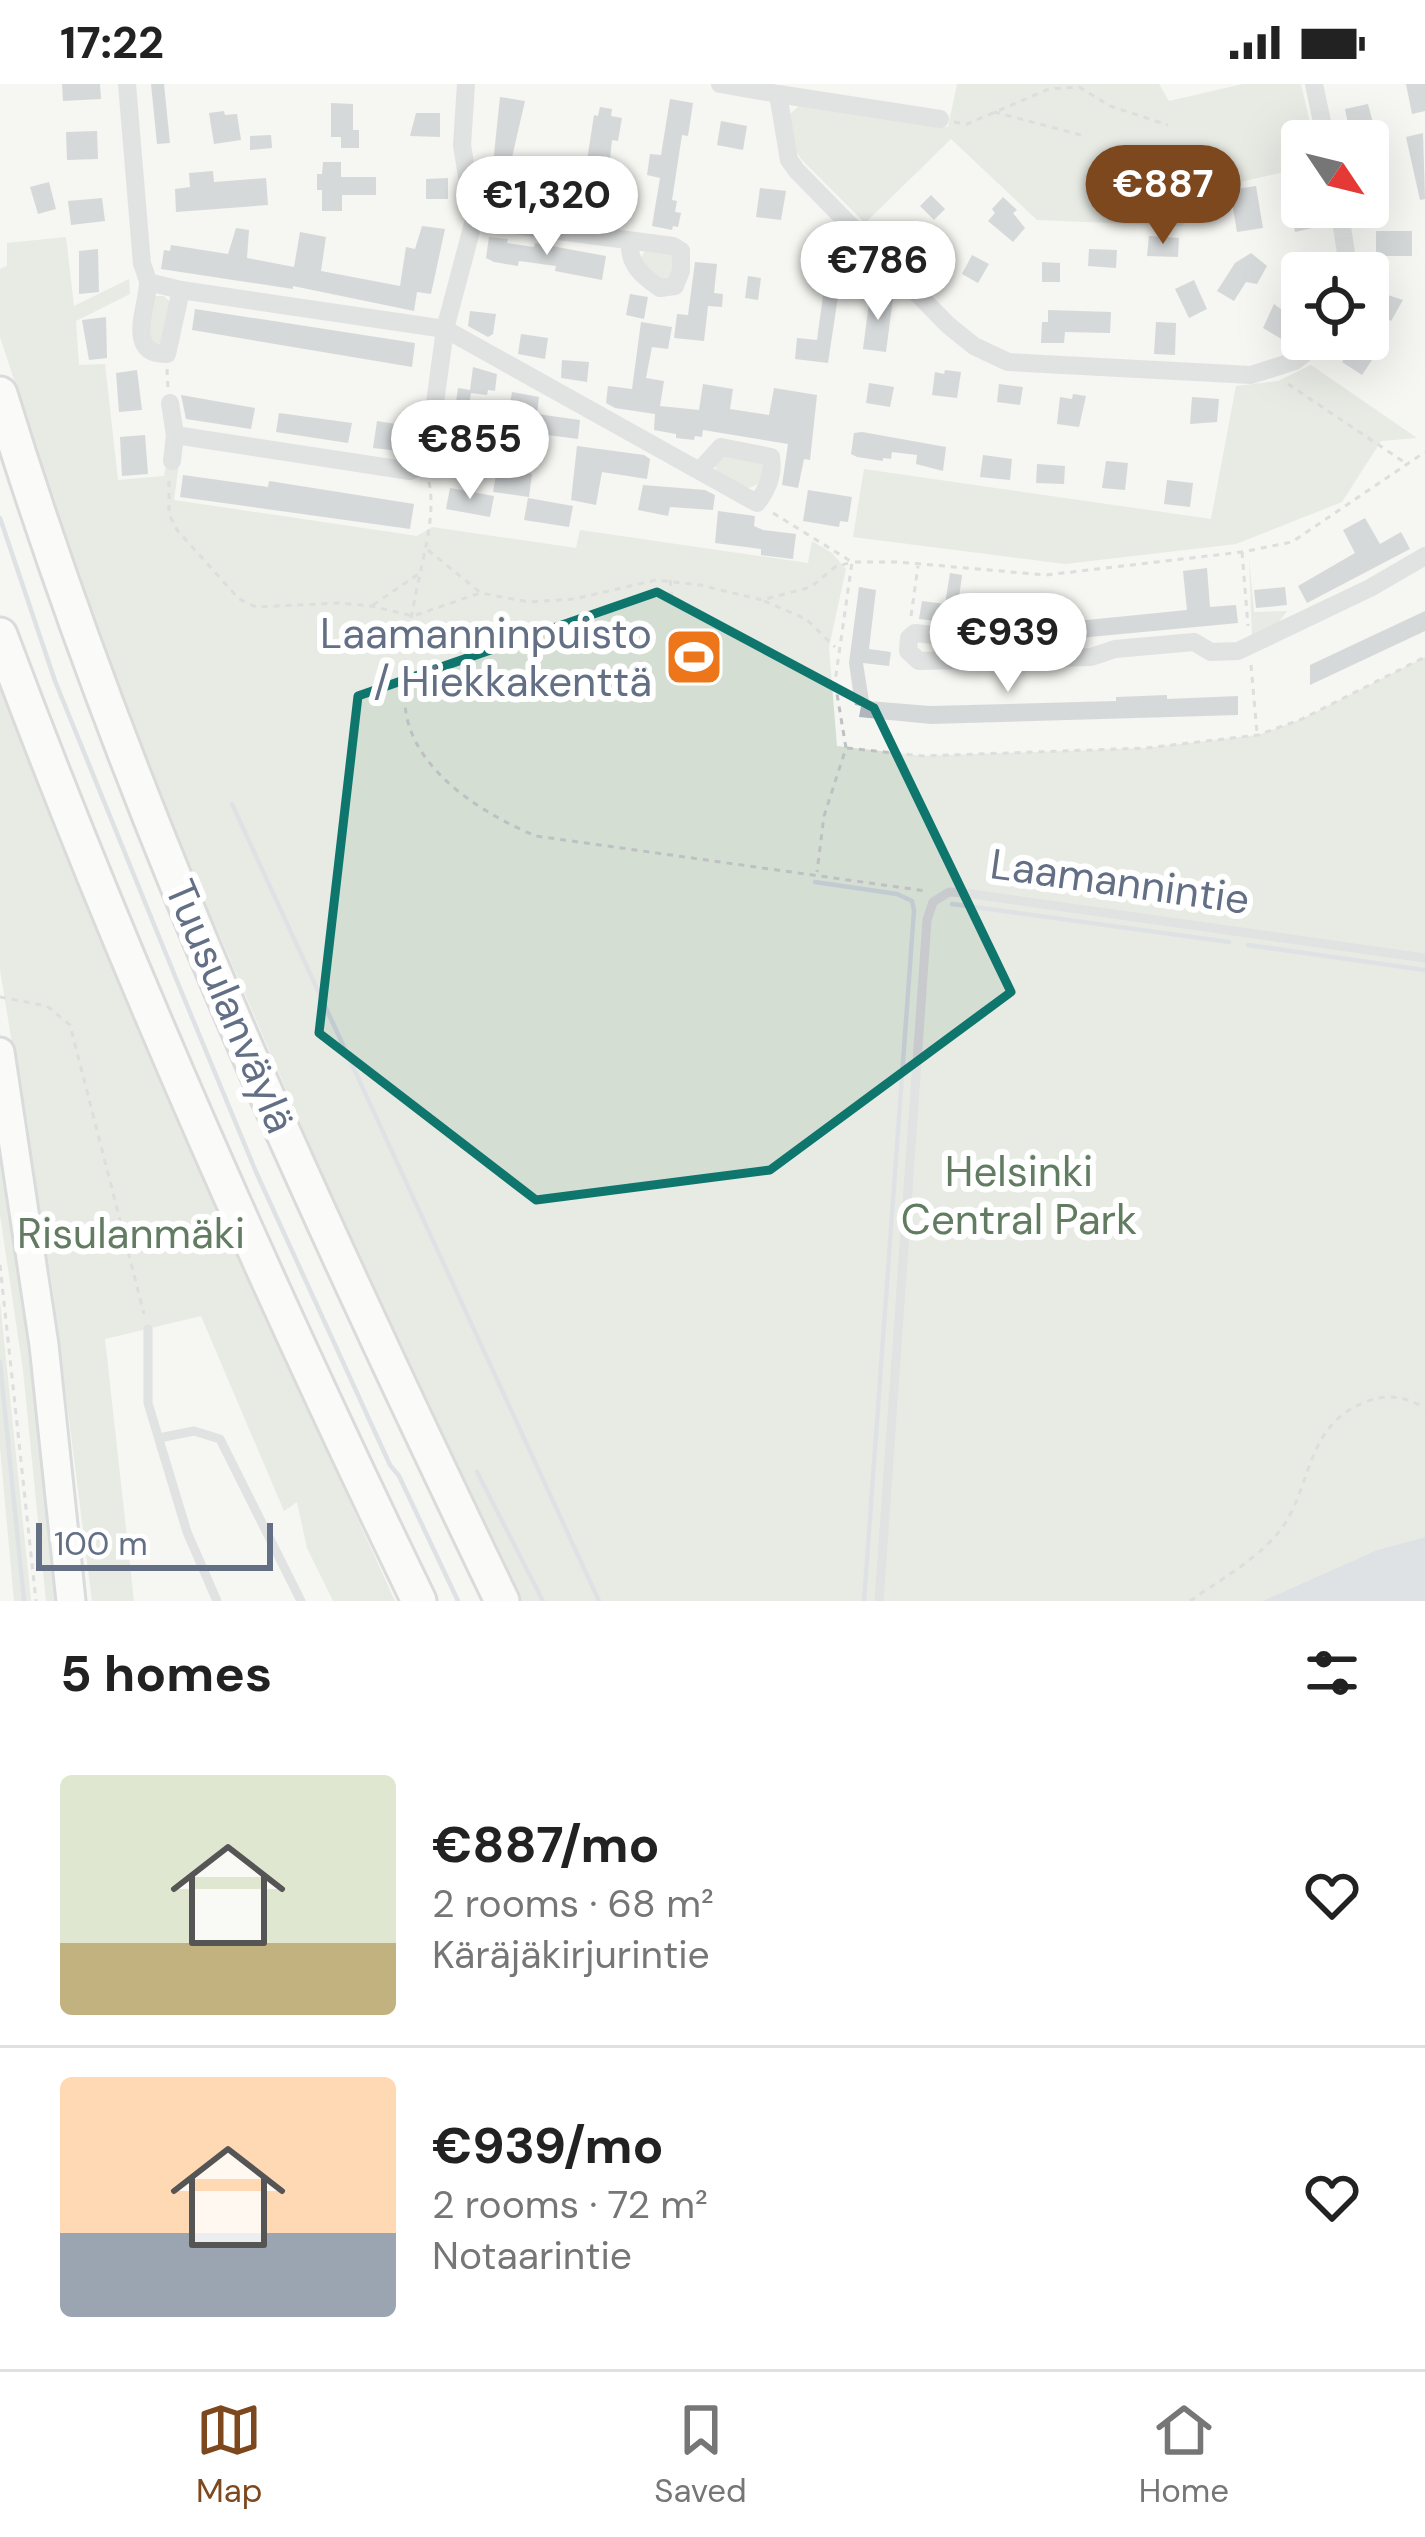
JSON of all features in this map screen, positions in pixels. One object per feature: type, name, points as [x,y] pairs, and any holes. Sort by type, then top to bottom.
[{"type":"highway","name":"Tuusulanväylä","points":[[0,394],[61,580],[190,911],[358,1300],[502,1601]]},
{"type":"highway","name":"Tuusulanväylä","points":[[0,635],[122,945],[320,1396],[418,1601]]},
{"type":"main road","points":[[0,1052],[44,1345],[70,1601]]},
{"type":"street","points":[[127,84],[142,264],[148,282],[141,310],[144,341],[152,353],[167,354],[181,290]]},
{"type":"street","points":[[175,435],[410,471],[424,464],[445,329],[474,220],[462,145],[466,84]]},
{"type":"street","points":[[720,84],[940,119]]},
{"type":"street","points":[[1314,84],[1322,120]]},
{"type":"street","points":[[778,94],[789,160],[797,171],[948,325],[986,353],[1026,366],[1251,375],[1291,360]]},
{"type":"street","points":[[474,220],[630,241]]},
{"type":"street","points":[[148,282],[445,329],[757,502],[766,491],[771,458],[721,447],[700,470]]},
{"type":"street","points":[[170,403],[175,435],[172,461]]},
{"type":"street","points":[[997,659],[988,641],[915,633],[909,638],[908,651],[919,662],[1091,657],[1115,649],[1194,642],[1211,652],[1238,651],[1370,588],[1425,556]]},
{"type":"lane","name":"Laamannintie","points":[[879,1601],[927,920],[939,896],[965,892],[1425,958]]},
{"type":"lane","points":[[148,1329],[148,1403],[187,1532],[218,1601]]},
{"type":"lane","points":[[159,1438],[194,1431],[220,1439],[301,1601]]},
{"type":"path","points":[[940,119],[967,124],[1049,89],[1079,87],[1109,106],[1168,125]]},
{"type":"path","points":[[992,112],[1081,135]]},
{"type":"path","points":[[167,354],[170,403]]},
{"type":"path","points":[[1274,370],[1294,390],[1407,463]]},
{"type":"path","points":[[762,600],[811,587],[836,567],[852,562],[1046,575],[1271,548],[1314,529],[1425,452]]},
{"type":"path","points":[[172,461],[166,496],[177,530],[239,599],[256,607],[371,606],[413,616],[482,593],[550,602],[670,580],[762,600],[806,619],[837,649]]},
{"type":"path","points":[[424,464],[431,491],[427,548],[413,616],[405,693],[412,734],[440,772],[493,816],[536,836],[919,888],[939,896]]},
{"type":"path","points":[[757,502],[852,562]]},
{"type":"path","points":[[427,548],[482,593]]},
{"type":"path","points":[[817,874],[824,816],[846,748],[835,682],[852,562]]},
{"type":"path","points":[[915,633],[910,620],[918,564]]},
{"type":"path","points":[[371,606],[420,573]]},
{"type":"path","points":[[670,580],[672,602]]},
{"type":"path","points":[[846,748],[923,756],[1146,748],[1258,735],[1302,719],[1425,657]]},
{"type":"path","points":[[0,998],[47,1006],[70,1025],[148,1329]]},
{"type":"path","points":[[0,1264],[36,1601]]},
{"type":"path","points":[[1190,1601],[1271,1540],[1290,1514],[1313,1454],[1336,1419],[1369,1400],[1389,1396],[1425,1408]]},
{"type":"highlighted area","points":[[657,592],[874,708],[1011,992],[770,1170],[536,1200],[319,1033],[358,696]]},
{"type":"green space","points":[[957,84],[1159,84],[1169,101],[1243,84],[1301,84],[1309,120],[1281,120],[1281,173],[1188,194],[1193,215],[1182,226],[1037,220],[951,139],[865,223],[801,159],[790,141],[789,115],[801,104],[948,127]]},
{"type":"green space","name":"Helsinki Central Park","points":[[66,237],[74,306],[129,279],[130,294],[76,321],[79,365],[105,364],[118,480],[164,476],[167,461],[179,463],[174,500],[417,536],[432,527],[576,548],[580,530],[808,563],[812,541],[846,569],[829,647],[837,746],[923,756],[1146,748],[1258,735],[1302,719],[1425,657],[1425,1537],[1377,1550],[1262,1601],[520,1601],[351,1240],[163,804],[92,617],[0,337],[0,269],[7,266],[7,243]]},
{"type":"green space","points":[[646,250],[669,253],[676,262],[670,279],[658,280],[640,259]]},
{"type":"green space","points":[[154,296],[164,296],[171,303],[167,347],[150,343],[149,303]]},
{"type":"green space","points":[[1311,365],[1417,438],[1381,441],[1342,502],[1236,544],[1065,564],[853,537],[864,469],[1211,519],[1236,386],[1278,381]]},
{"type":"green space","points":[[720,455],[758,457],[764,472],[761,480],[747,488],[717,472]]},
{"type":"green space","points":[[1249,558],[1254,612],[1287,611],[1279,622],[1252,637]]},
{"type":"green space","name":"Risulanmäki","points":[[0,681],[104,950],[198,1169],[395,1601],[333,1601],[307,1548],[297,1502],[284,1511],[201,1316],[105,1339],[134,1601],[92,1601],[53,1292],[0,970]]},
{"type":"green space","points":[[0,1127],[35,1368],[60,1601],[46,1601],[23,1370],[0,1215]]},
{"type":"green space","points":[[0,1301],[31,1601],[14,1601],[0,1448]]},
{"type":"shaded area","points":[[1425,1537],[1425,1601],[1262,1601],[1377,1550]]},
{"type":"building","points":[[62,84],[100,84],[101,99],[63,101]]},
{"type":"building","points":[[151,84],[164,84],[170,143],[157,144]]},
{"type":"building","points":[[1406,84],[1425,84],[1425,111],[1412,114]]},
{"type":"building","points":[[500,97],[525,101],[510,166],[493,164]]},
{"type":"building","points":[[670,99],[693,103],[688,136],[682,135],[672,200],[677,201],[675,212],[681,213],[678,227],[672,230],[652,226],[660,178],[647,175],[650,154],[661,155]]},
{"type":"building","points":[[331,103],[353,104],[359,148],[341,148],[341,137],[331,137]]},
{"type":"building","points":[[1368,104],[1372,120],[1347,120],[1345,109]]},
{"type":"building","points":[[600,107],[622,118],[618,141],[612,140],[606,196],[582,193],[594,115],[598,116]]},
{"type":"building","points":[[224,111],[225,115],[237,114],[241,140],[214,144],[209,113]]},
{"type":"building","points":[[416,113],[440,113],[440,137],[410,136]]},
{"type":"building","points":[[721,121],[747,126],[743,150],[717,145]]},
{"type":"building","points":[[97,131],[98,159],[67,160],[66,132]]},
{"type":"building","points":[[1423,133],[1425,199],[1420,200],[1406,137]]},
{"type":"building","points":[[271,135],[272,148],[250,150],[250,136]]},
{"type":"building","points":[[323,162],[341,162],[341,177],[376,177],[376,195],[342,195],[342,211],[322,211],[317,174],[322,174]]},
{"type":"building","points":[[213,171],[214,182],[266,178],[268,205],[176,212],[175,189],[190,187],[189,173]]},
{"type":"building","points":[[499,173],[561,182],[558,203],[496,194]]},
{"type":"building","points":[[448,178],[448,199],[426,199],[426,179]]},
{"type":"building","points":[[49,182],[56,209],[38,214],[30,187]]},
{"type":"building","points":[[1256,186],[1263,228],[1237,232],[1230,190]]},
{"type":"building","points":[[760,188],[786,191],[781,220],[756,217]]},
{"type":"building","points":[[931,195],[945,209],[934,220],[920,206]]},
{"type":"building","points":[[1003,197],[1017,210],[1013,213],[1025,228],[1013,242],[988,221]]},
{"type":"building","points":[[102,198],[105,221],[71,225],[68,201]]},
{"type":"building","points":[[422,226],[445,229],[431,294],[417,292],[414,311],[293,286],[161,269],[164,250],[170,251],[171,245],[228,254],[236,228],[249,230],[247,258],[294,267],[300,232],[326,237],[321,271],[400,286],[406,247],[415,249]]},
{"type":"building","points":[[1376,231],[1412,231],[1412,256],[1376,252]]},
{"type":"building","points":[[1149,236],[1179,238],[1178,257],[1147,256]]},
{"type":"building","points":[[489,237],[606,256],[602,280],[555,271],[556,266],[494,262],[486,258]]},
{"type":"building","points":[[824,247],[845,250],[828,363],[795,359],[797,338],[817,340],[826,273],[820,272]]},
{"type":"building","points":[[98,249],[99,292],[79,294],[79,251]]},
{"type":"building","points":[[1089,249],[1117,250],[1116,268],[1088,266]]},
{"type":"building","points":[[1251,253],[1267,266],[1257,284],[1246,282],[1234,301],[1217,291],[1235,263]]},
{"type":"building","points":[[972,255],[989,264],[978,283],[962,274]]},
{"type":"building","points":[[695,262],[717,264],[714,293],[723,294],[722,307],[708,306],[704,341],[674,338],[677,314],[688,315]]},
{"type":"building","points":[[1042,262],[1060,263],[1060,282],[1042,282]]},
{"type":"building","points":[[748,276],[761,278],[758,300],[745,298]]},
{"type":"building","points":[[1194,280],[1207,309],[1189,318],[1175,289]]},
{"type":"building","points":[[630,294],[648,297],[644,319],[626,315]]},
{"type":"building","points":[[870,295],[893,298],[886,352],[863,349]]},
{"type":"building","points":[[1389,295],[1403,300],[1389,320]]},
{"type":"building","points":[[1274,304],[1281,309],[1281,339],[1263,328]]},
{"type":"building","points":[[195,309],[415,343],[412,367],[192,330]]},
{"type":"building","points":[[1048,310],[1111,312],[1110,333],[1065,332],[1064,343],[1041,343]]},
{"type":"building","points":[[470,311],[496,314],[493,334],[488,337],[468,326]]},
{"type":"building","points":[[106,317],[107,358],[89,360],[82,320]]},
{"type":"building","points":[[641,322],[672,327],[668,349],[652,347],[646,378],[664,381],[660,406],[699,410],[703,384],[733,389],[730,409],[769,415],[774,388],[817,395],[810,460],[804,459],[798,488],[782,485],[788,444],[703,430],[702,437],[694,440],[676,438],[676,434],[654,430],[655,414],[606,403],[608,386],[632,389]]},
{"type":"building","points":[[1156,322],[1176,323],[1175,355],[1154,354]]},
{"type":"building","points":[[521,334],[548,338],[545,359],[518,354]]},
{"type":"building","points":[[562,360],[589,362],[587,382],[561,378]]},
{"type":"building","points":[[1343,360],[1372,360],[1362,375]]},
{"type":"building","points":[[473,367],[497,374],[495,391],[471,393],[467,418],[454,416],[458,388],[470,390]]},
{"type":"building","points":[[137,370],[142,410],[119,412],[116,373]]},
{"type":"building","points":[[945,370],[961,372],[957,398],[932,395],[935,372],[944,374]]},
{"type":"building","points":[[869,383],[894,387],[890,407],[866,403]]},
{"type":"building","points":[[999,384],[1023,387],[1020,405],[997,402]]},
{"type":"building","points":[[512,392],[539,397],[537,414],[580,420],[578,439],[532,433],[535,419],[508,415]]},
{"type":"building","points":[[1073,394],[1086,396],[1079,427],[1057,424],[1060,397],[1072,399]]},
{"type":"building","points":[[181,395],[255,408],[251,429],[186,419]]},
{"type":"building","points":[[1192,397],[1219,399],[1217,422],[1190,424]]},
{"type":"building","points":[[279,413],[352,423],[348,443],[276,432]]},
{"type":"building","points":[[377,421],[402,425],[399,451],[373,448]]},
{"type":"building","points":[[466,422],[487,425],[484,446],[463,443]]},
{"type":"building","points":[[854,433],[946,447],[943,471],[916,464],[917,455],[892,452],[891,459],[883,461],[857,457],[851,454]]},
{"type":"building","points":[[145,435],[148,474],[122,476],[120,437]]},
{"type":"building","points":[[577,446],[644,455],[650,459],[647,479],[602,472],[596,505],[571,500]]},
{"type":"building","points":[[983,455],[1012,459],[1010,480],[980,477]]},
{"type":"building","points":[[1106,461],[1128,463],[1125,490],[1102,488]]},
{"type":"building","points":[[1037,464],[1065,466],[1064,484],[1036,483]]},
{"type":"building","points":[[497,469],[532,474],[529,497],[493,492]]},
{"type":"building","points":[[183,475],[268,487],[269,481],[414,504],[410,529],[180,497]]},
{"type":"building","points":[[1167,480],[1193,483],[1190,507],[1164,504]]},
{"type":"building","points":[[643,485],[705,490],[715,495],[713,510],[670,507],[668,516],[638,510]]},
{"type":"building","points":[[450,488],[494,496],[490,517],[446,509]]},
{"type":"building","points":[[808,490],[852,497],[848,522],[840,521],[839,527],[803,521]]},
{"type":"building","points":[[528,498],[573,506],[569,527],[524,520]]},
{"type":"building","points":[[718,511],[755,516],[754,526],[763,530],[796,534],[793,559],[715,543]]},
{"type":"building","points":[[1365,518],[1380,544],[1401,532],[1410,549],[1307,603],[1298,586],[1355,553],[1343,530]]},
{"type":"building","points":[[1207,568],[1210,607],[1236,605],[1238,623],[1005,645],[1004,627],[1028,625],[1028,621],[1187,610],[1183,571]]},
{"type":"building","points":[[950,573],[962,575],[958,606],[991,610],[988,627],[919,619],[922,601],[945,604]]},
{"type":"building","points":[[859,587],[876,590],[869,649],[891,652],[889,666],[863,663],[869,701],[930,706],[1238,696],[1238,715],[931,724],[859,717],[861,706],[855,705],[849,663]]},
{"type":"building","points":[[1285,587],[1287,605],[1256,608],[1254,590]]},
{"type":"building","points":[[1425,611],[1425,631],[1310,685],[1310,665]]},
{"type":"waterway","points":[[0,518],[55,681],[256,1172],[458,1601]]},
{"type":"waterway","points":[[232,804],[599,1601]]},
{"type":"waterway","points":[[815,882],[897,894],[912,901],[914,910],[864,1601]]},
{"type":"waterway","points":[[952,904],[1229,942]]},
{"type":"waterway","points":[[1248,945],[1425,970]]},
{"type":"waterway","points":[[0,1362],[24,1601]]},
{"type":"waterway","points":[[477,1472],[543,1601]]},
{"type":"place","name":"Laamanninpuisto / Hiekkakenttä","points":[[694,657]]}]
